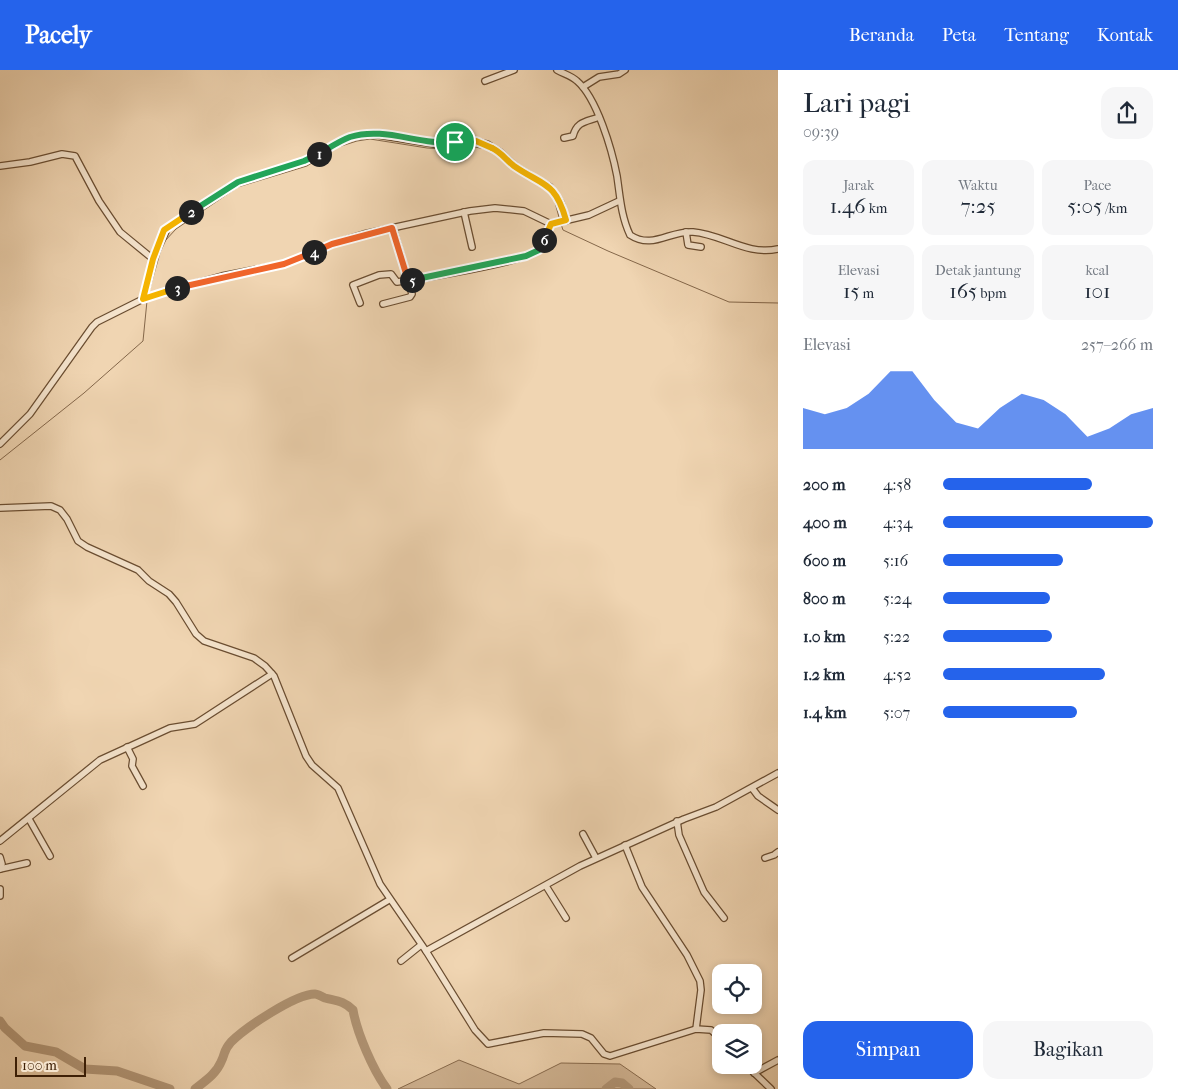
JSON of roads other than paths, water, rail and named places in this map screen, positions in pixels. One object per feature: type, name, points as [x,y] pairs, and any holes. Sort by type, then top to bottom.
[{"type":"street","points":[[484,81],[514,70]]},
{"type":"street","points":[[557,70],[576,80],[583,87],[599,117],[605,133],[616,176],[619,200],[629,232],[639,241],[651,241],[686,232],[708,235],[763,252],[778,249]]},
{"type":"street","points":[[583,87],[599,77],[619,74],[625,70]]},
{"type":"street","points":[[564,138],[573,136],[578,125],[599,117]]},
{"type":"street","points":[[145,299],[153,259],[168,227],[238,182],[304,161],[350,137],[372,134],[434,144],[476,141],[487,144],[500,152],[516,167],[550,187],[561,203],[565,221]]},
{"type":"street","points":[[0,166],[30,162],[62,154],[75,156],[99,201],[120,232],[153,259]]},
{"type":"street","points":[[1,441],[30,414],[97,322],[145,299],[193,283],[284,264],[332,244],[464,212],[510,209],[534,214],[553,223],[589,215],[619,200]]},
{"type":"street","points":[[464,212],[472,247]]},
{"type":"street","points":[[360,302],[354,284],[379,275],[390,274],[396,282],[486,265],[531,254],[539,250],[553,223]]},
{"type":"street","points":[[383,304],[412,296],[392,228]]},
{"type":"street","points":[[686,232],[688,245],[701,247]]},
{"type":"street","points":[[0,508],[51,506],[60,510],[67,519],[78,541],[138,570],[148,581],[169,594],[196,634],[204,641],[254,658],[265,666],[272,674],[306,756],[312,765],[338,788],[364,849],[389,900],[426,951],[475,1030],[488,1044],[544,1033],[582,1034],[591,1038],[604,1054],[610,1056],[696,1028],[706,1028],[712,1032]]},
{"type":"street","points":[[0,841],[100,760],[170,728],[195,724],[272,674]]},
{"type":"street","points":[[127,747],[133,759],[134,769],[143,786]]},
{"type":"street","points":[[426,951],[596,858],[716,807],[778,773]]},
{"type":"street","points":[[752,788],[758,796],[778,810]]},
{"type":"street","points":[[29,819],[50,856]]},
{"type":"street","points":[[677,822],[678,835],[704,892],[724,918]]},
{"type":"street","points":[[583,834],[596,858]]},
{"type":"street","points":[[625,845],[642,887],[687,955],[700,981],[701,990],[696,1028]]},
{"type":"street","points":[[765,858],[778,852]]},
{"type":"street","points":[[0,856],[2,864],[0,869]]},
{"type":"street","points":[[0,869],[27,863]]},
{"type":"street","points":[[546,886],[566,918]]},
{"type":"street","points":[[0,889],[0,896]]},
{"type":"street","points":[[292,958],[389,900]]},
{"type":"street","points":[[402,961],[421,945]]},
{"type":"street","points":[[762,1069],[778,1060]]},
{"type":"street","points":[[755,1074],[772,1089]]},
{"type":"waterway","points":[[164,242],[176,229],[238,187],[307,166],[335,148],[370,139],[427,148],[444,149],[469,146],[491,150],[506,164],[553,195],[560,221]]},
{"type":"waterway","points":[[561,224],[563,230],[608,251],[729,302],[778,303]]},
{"type":"waterway","points":[[148,295],[162,246]]},
{"type":"waterway","points":[[0,460],[84,393],[143,341],[147,301]]},
{"type":"waterway","points":[[195,1089],[216,1070],[227,1048],[238,1036],[283,1005],[306,995],[315,994],[343,1003],[353,1010],[366,1051],[387,1089]]},
{"type":"waterway","points":[[0,1021],[25,1046],[56,1052],[85,1069],[117,1071],[170,1089]]},
{"type":"waterway","points":[[606,1089],[615,1082],[622,1083],[629,1089]]}]
